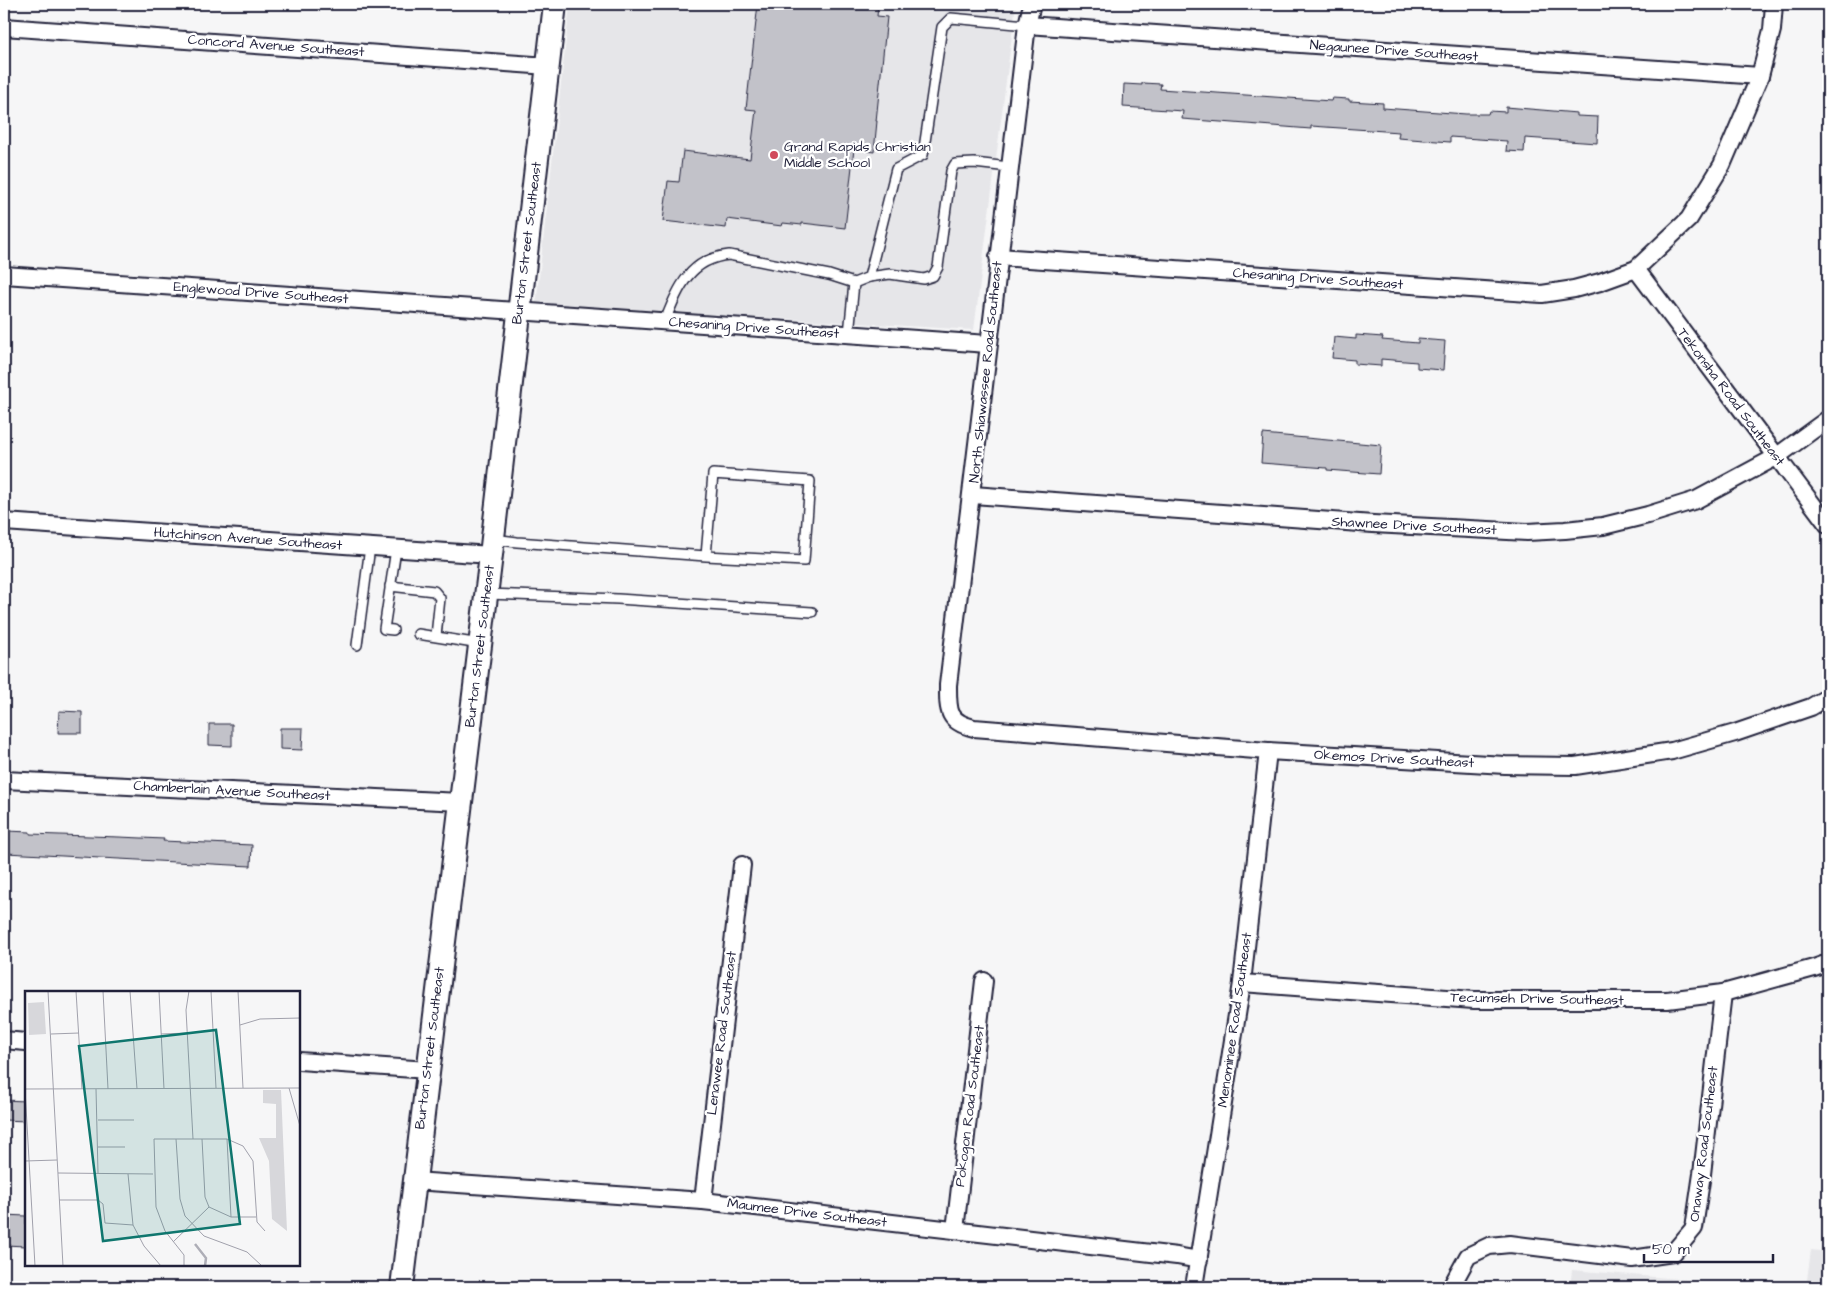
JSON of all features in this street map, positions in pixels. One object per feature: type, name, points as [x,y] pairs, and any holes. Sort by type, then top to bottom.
[{"type":"main road","name":"Burton Street Southeast","points":[[402,1287],[487,594],[555,4]]},
{"type":"street","name":"North Shiawassee Road Southeast","points":[[953,718],[948,706],[948,685],[973,494],[988,344],[1009,167],[1027,25],[1032,4]]},
{"type":"street","points":[[1636,269],[1689,219],[1722,165],[1760,76],[1772,30],[1774,4]]},
{"type":"street","name":"Negaunee Drive Southeast","points":[[1027,25],[1760,76]]},
{"type":"street","name":"Concord Avenue Southeast","points":[[4,27],[548,66]]},
{"type":"street","name":"Chesaning Drive Southeast","points":[[998,258],[1542,294],[1574,289],[1636,269]]},
{"type":"street","name":"Tekonsha Road Southeast","points":[[1636,269],[1828,525]]},
{"type":"street","name":"Englewood Drive Southeast","points":[[4,275],[519,312]]},
{"type":"street","name":"Chesaning Drive Southeast","points":[[519,312],[988,344]]},
{"type":"street","name":"Shawnee Drive Southeast","points":[[973,494],[1373,524],[1527,532],[1565,530],[1603,526],[1648,515],[1696,500],[1776,457],[1828,419]]},
{"type":"street","name":"Hutchinson Avenue Southeast","points":[[4,522],[396,549],[492,547]]},
{"type":"street","name":"Okemos Drive Southeast","points":[[953,718],[960,725],[974,728],[1268,751],[1505,766],[1575,766],[1672,751],[1736,733],[1811,707],[1828,697]]},
{"type":"street","name":"Menominee Road Southeast","points":[[1194,1287],[1242,983],[1268,751]]},
{"type":"street","name":"Chamberlain Avenue Southeast","points":[[4,780],[461,802]]},
{"type":"street","name":"Lenawee Road Southeast","points":[[703,1201],[742,865]]},
{"type":"street","name":"Tecumseh Drive Southeast","points":[[1242,983],[1474,1000],[1667,1000],[1722,993],[1828,963]]},
{"type":"street","name":"Pokogon Road Southeast","points":[[955,1230],[984,982]]},
{"type":"street","name":"Onaway Road Southeast","points":[[1451,1287],[1468,1256],[1489,1246],[1510,1244],[1632,1259],[1673,1253],[1694,1228],[1702,1174],[1722,993]]},
{"type":"street","points":[[4,1040],[25,1042]]},
{"type":"street","points":[[300,1061],[428,1070]]},
{"type":"street","name":"Maumee Drive Southeast","points":[[414,1181],[703,1201],[1199,1260]]},
{"type":"lane","points":[[869,278],[896,169],[923,155],[942,27],[951,18],[1027,25]]},
{"type":"lane","points":[[665,321],[678,290],[691,272],[706,260],[718,256],[729,255],[829,275],[854,283],[890,274],[924,279],[932,276],[938,267],[941,253],[951,171],[955,164],[974,163],[1009,167]]},
{"type":"lane","points":[[849,334],[854,283]]},
{"type":"lane","points":[[492,547],[517,542],[706,556],[804,561],[810,481],[713,474],[706,556]]},
{"type":"lane","points":[[357,645],[370,547]]},
{"type":"lane","points":[[389,629],[390,586],[396,549]]},
{"type":"lane","points":[[390,586],[434,590],[440,598],[436,636]]},
{"type":"lane","points":[[487,594],[618,599],[812,612]]},
{"type":"lane","points":[[418,634],[480,644]]},
{"type":"shaded area","name":"Grand Rapids Christian Middle School","points":[[570,4],[1016,4],[974,330],[536,304]]},
{"type":"shaded area","points":[[1811,1250],[1828,1252],[1828,1287],[1806,1287]]},
{"type":"shaded area","points":[[1572,1270],[1690,1280],[1689,1287],[1570,1287]]},
{"type":"building","points":[[758,4],[876,4],[878,6],[877,16],[887,17],[874,152],[854,149],[845,228],[802,223],[802,225],[783,223],[782,226],[727,219],[726,228],[663,221],[668,181],[679,182],[683,151],[750,159],[756,110],[746,109]]},
{"type":"building","points":[[1142,83],[1161,84],[1160,89],[1331,101],[1332,98],[1349,99],[1349,101],[1383,103],[1383,108],[1466,114],[1488,114],[1489,111],[1506,112],[1506,107],[1577,113],[1577,116],[1598,117],[1597,143],[1525,138],[1524,152],[1506,151],[1507,141],[1450,137],[1450,142],[1398,138],[1399,132],[1311,126],[1311,129],[1182,119],[1183,111],[1123,107],[1124,84],[1142,85]]},
{"type":"building","points":[[1356,335],[1383,337],[1382,340],[1418,343],[1418,339],[1445,341],[1443,370],[1417,368],[1417,362],[1381,359],[1381,366],[1355,364],[1355,360],[1332,358],[1334,337],[1356,339]]},
{"type":"building","points":[[1263,434],[1381,445],[1379,474],[1261,463]]},
{"type":"building","points":[[59,711],[82,712],[82,733],[58,733]]},
{"type":"building","points":[[209,724],[232,724],[232,746],[209,745]]},
{"type":"building","points":[[280,728],[303,728],[302,750],[280,749]]},
{"type":"building","points":[[7,831],[30,832],[30,834],[164,839],[163,841],[252,845],[251,866],[6,853]]},
{"type":"building","points":[[4,1100],[25,1101],[25,1121],[4,1120]]},
{"type":"building","points":[[4,1215],[25,1216],[25,1246],[4,1245]]},
{"type":"place","name":"Grand Rapids Christian Middle School","points":[[774,155]]}]
